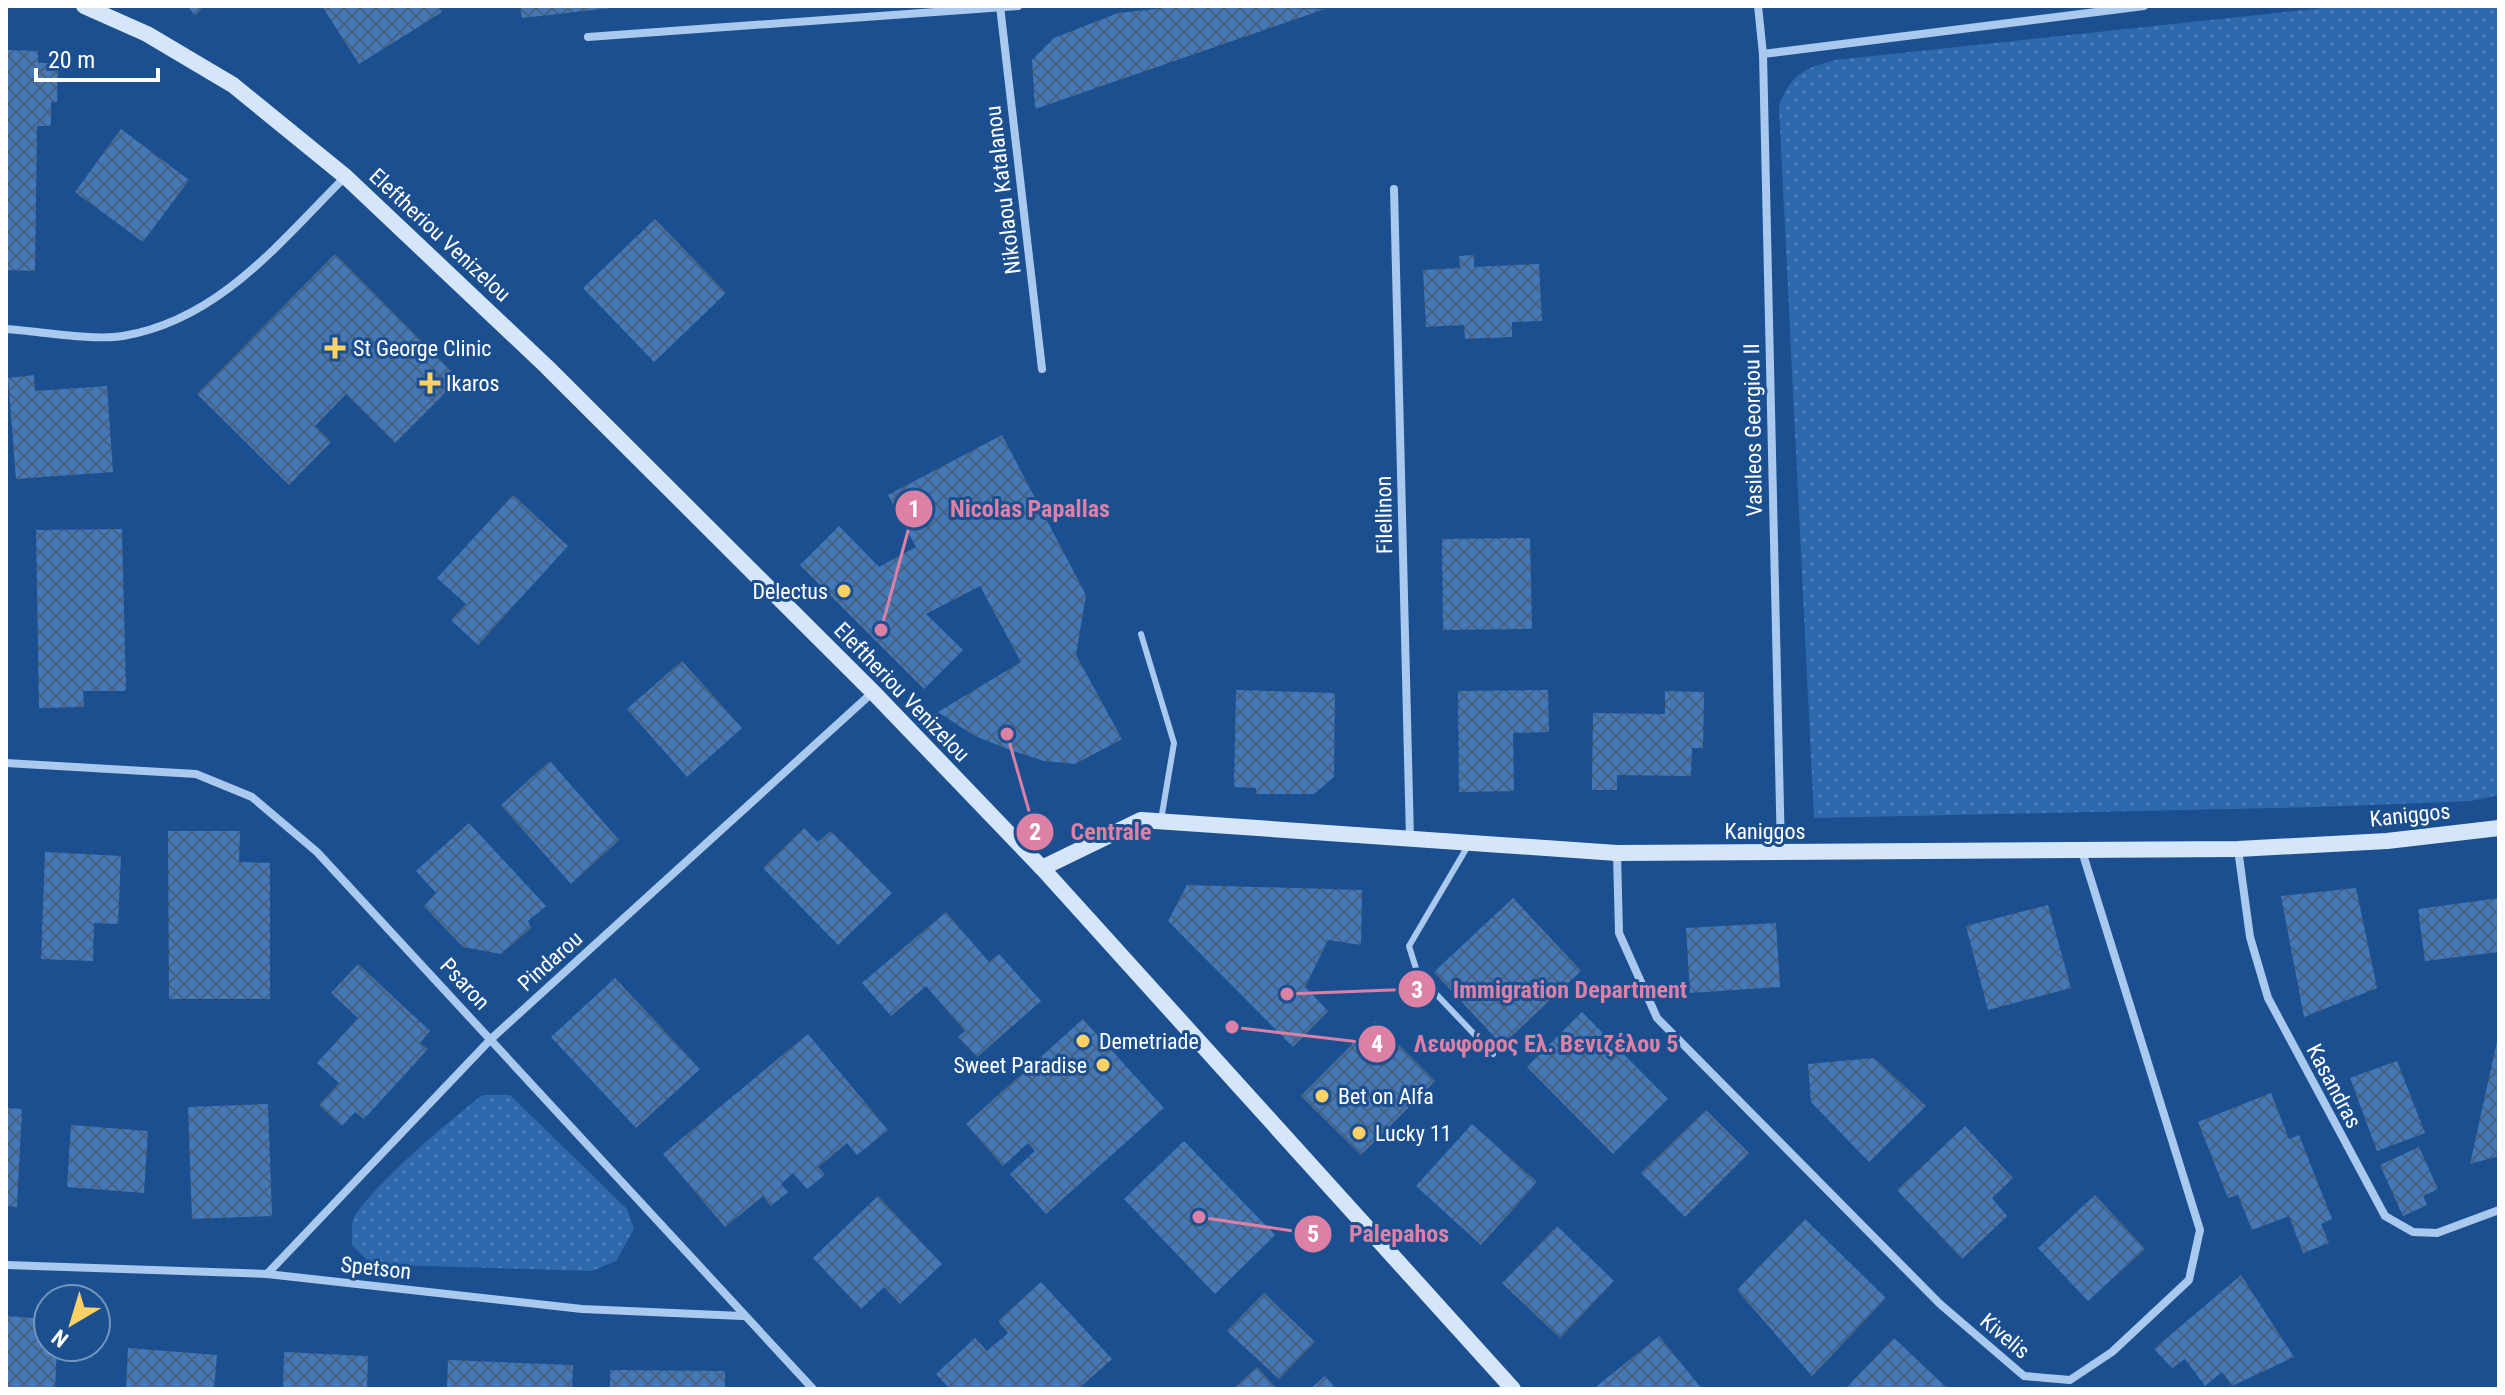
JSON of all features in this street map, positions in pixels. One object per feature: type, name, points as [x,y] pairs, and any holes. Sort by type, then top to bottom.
[{"type":"main road","name":"Eleftheriou Venizelou","points":[[84,6],[147,34],[233,85],[346,177],[546,366],[873,692],[1042,868],[1513,1389]]},
{"type":"main road","name":"Kaniggos","points":[[1042,868],[1141,820],[1617,853],[2238,849],[2387,841],[2499,828]]},
{"type":"street","points":[[588,37],[1018,6]]},
{"type":"street","name":"Vasileos Georgiou II","points":[[1758,6],[1763,54],[1781,853]]},
{"type":"street","points":[[1763,54],[2144,6]]},
{"type":"street","name":"Nikolaou Katalanou","points":[[1000,7],[1042,369]]},
{"type":"street","points":[[6,329],[122,336],[189,316],[238,284],[346,177]]},
{"type":"street","name":"Filellinon","points":[[1394,189],[1410,840]]},
{"type":"street","name":"Pindarou","points":[[267,1274],[491,1039],[873,692]]},
{"type":"street","name":"Psaron","points":[[6,763],[196,774],[252,797],[317,852],[742,1316],[813,1389]]},
{"type":"street","name":"Kivelis","points":[[1617,853],[1619,933],[1657,1018],[1940,1304],[2024,1376],[2070,1380],[2112,1352],[2189,1280],[2200,1230],[2081,848]]},
{"type":"street","name":"Kasandras","points":[[2238,849],[2250,937],[2268,998],[2385,1216],[2413,1232],[2437,1233],[2499,1210]]},
{"type":"street","name":"Spetson","points":[[6,1265],[267,1274],[582,1309],[742,1316]]},
{"type":"lane","points":[[1141,634],[1174,743],[1161,822]]},
{"type":"lane","points":[[1469,844],[1409,946],[1418,975],[1493,1054]]},
{"type":"shaded area","points":[[2342,6],[2499,6],[2499,795],[2471,801],[2318,807],[1814,818],[1779,106],[1788,86],[1807,70],[1836,60]]},
{"type":"shaded area","points":[[483,1095],[510,1095],[627,1209],[634,1229],[616,1261],[592,1271],[397,1265],[369,1262],[352,1245],[353,1220],[374,1191]]},
{"type":"building","points":[[187,6],[204,6],[195,15]]},
{"type":"building","points":[[322,6],[438,6],[442,12],[359,64]]},
{"type":"building","points":[[520,6],[611,6],[611,8],[522,18]]},
{"type":"building","points":[[1184,6],[1325,9],[1035,109],[1032,60],[1054,38],[1118,13]]},
{"type":"building","points":[[6,50],[38,51],[38,63],[58,63],[57,102],[51,102],[51,126],[37,126],[35,271],[6,270]]},
{"type":"building","points":[[121,129],[189,180],[143,242],[75,192]]},
{"type":"building","points":[[655,219],[726,293],[654,362],[583,288]]},
{"type":"building","name":"St George Clinic","points":[[335,254],[459,379],[395,443],[346,394],[315,426],[331,442],[289,485],[197,394]]},
{"type":"building","points":[[1474,255],[1474,267],[1539,264],[1542,321],[1512,322],[1512,337],[1465,339],[1464,325],[1426,327],[1423,270],[1460,268],[1459,256]]},
{"type":"building","points":[[34,375],[35,391],[107,386],[113,472],[16,479],[8,378]]},
{"type":"building","points":[[1002,435],[1086,595],[1076,655],[1122,739],[1075,764],[1044,761],[1010,750],[975,736],[938,712],[1021,662],[980,586],[926,614],[963,650],[924,689],[800,565],[839,526],[879,567],[916,547],[888,495]]},
{"type":"building","points":[[513,495],[568,546],[478,645],[451,620],[466,604],[437,578]]},
{"type":"building","points":[[122,529],[126,691],[83,691],[84,707],[39,708],[36,530]]},
{"type":"building","points":[[1530,538],[1532,629],[1443,630],[1442,539]]},
{"type":"building","points":[[682,661],[742,728],[687,777],[627,709]]},
{"type":"building","points":[[1236,690],[1335,693],[1334,777],[1314,794],[1256,794],[1256,788],[1234,787]]},
{"type":"building","points":[[1548,690],[1549,732],[1513,733],[1514,791],[1459,792],[1458,691]]},
{"type":"building","points":[[1665,691],[1704,692],[1703,748],[1692,748],[1691,776],[1617,775],[1617,790],[1592,790],[1593,713],[1665,714]]},
{"type":"building","points":[[550,761],[619,840],[571,884],[501,805]]},
{"type":"building","points":[[469,823],[546,906],[528,921],[531,928],[501,954],[463,947],[424,906],[436,893],[416,871]]},
{"type":"building","points":[[804,828],[818,842],[831,831],[892,893],[838,945],[763,868]]},
{"type":"building","points":[[168,831],[240,831],[239,862],[270,863],[270,999],[169,999]]},
{"type":"building","points":[[45,852],[121,856],[118,924],[94,923],[93,961],[41,959]]},
{"type":"building","points":[[1187,885],[1362,890],[1361,945],[1328,940],[1305,987],[1328,1011],[1293,1047],[1168,921]]},
{"type":"building","points":[[2356,888],[2377,988],[2304,1017],[2281,896]]},
{"type":"building","points":[[1513,898],[1581,971],[1502,1045],[1434,972]]},
{"type":"building","points":[[2499,898],[2499,952],[2425,961],[2418,909]]},
{"type":"building","points":[[2048,905],[2071,988],[1988,1010],[1966,926]]},
{"type":"building","points":[[946,912],[989,962],[999,954],[1041,1001],[977,1057],[958,1037],[965,1031],[926,986],[891,1016],[862,983]]},
{"type":"building","points":[[1776,923],[1780,987],[1690,993],[1686,928]]},
{"type":"building","points":[[358,964],[430,1031],[420,1043],[428,1049],[364,1119],[355,1112],[342,1126],[319,1105],[339,1083],[317,1063],[358,1018],[331,993]]},
{"type":"building","points":[[615,978],[700,1069],[636,1128],[551,1037]]},
{"type":"building","points":[[1582,1012],[1668,1099],[1613,1154],[1527,1067]]},
{"type":"building","points":[[1083,1019],[1164,1108],[1046,1214],[1010,1174],[1035,1151],[1028,1143],[1003,1166],[966,1124]]},
{"type":"building","points":[[1375,1021],[1435,1081],[1361,1155],[1301,1096]]},
{"type":"building","points":[[808,1034],[888,1130],[857,1155],[847,1143],[818,1167],[825,1175],[807,1189],[793,1173],[781,1184],[788,1192],[771,1206],[763,1196],[725,1227],[663,1154]]},
{"type":"building","points":[[2498,1037],[2499,1156],[2470,1164]]},
{"type":"building","points":[[1874,1058],[1926,1106],[1869,1162],[1811,1102],[1808,1064]]},
{"type":"building","points":[[2397,1061],[2425,1133],[2377,1151],[2350,1078]]},
{"type":"building","points":[[2271,1093],[2289,1139],[2299,1135],[2332,1219],[2321,1224],[2329,1243],[2303,1253],[2289,1216],[2252,1230],[2238,1195],[2228,1198],[2198,1122]]},
{"type":"building","points":[[268,1104],[272,1216],[192,1219],[188,1107]]},
{"type":"building","points":[[6,1108],[22,1109],[17,1207],[6,1206]]},
{"type":"building","points":[[1706,1110],[1749,1153],[1685,1217],[1641,1173]]},
{"type":"building","points":[[1472,1124],[1537,1182],[1481,1245],[1416,1186]]},
{"type":"building","points":[[71,1125],[148,1131],[144,1193],[67,1187]]},
{"type":"building","points":[[1965,1126],[2013,1178],[1992,1198],[2007,1216],[1962,1259],[1897,1190]]},
{"type":"building","points":[[1184,1141],[1275,1235],[1215,1294],[1124,1199]]},
{"type":"building","points":[[2419,1147],[2438,1189],[2423,1196],[2427,1205],[2403,1216],[2380,1165]]},
{"type":"building","points":[[2095,1195],[2145,1249],[2088,1301],[2038,1248]]},
{"type":"building","points":[[878,1196],[942,1264],[900,1304],[884,1287],[861,1309],[813,1258]]},
{"type":"building","points":[[1805,1219],[1886,1298],[1812,1376],[1737,1290]]},
{"type":"building","points":[[1557,1226],[1614,1281],[1560,1338],[1502,1283]]},
{"type":"building","points":[[2241,1275],[2294,1357],[2232,1386],[2222,1372],[2205,1386],[2185,1359],[2172,1368],[2154,1349]]},
{"type":"building","points":[[1041,1282],[1112,1359],[1078,1389],[950,1389],[936,1374],[975,1338],[987,1351],[1008,1333],[998,1321]]},
{"type":"building","points":[[1264,1293],[1315,1342],[1279,1379],[1227,1331]]},
{"type":"building","points":[[6,1316],[32,1318],[32,1363],[56,1363],[55,1389],[6,1389]]},
{"type":"building","points":[[1659,1336],[1702,1389],[1599,1389],[1597,1386]]},
{"type":"building","points":[[1894,1338],[1946,1387],[1845,1389]]},
{"type":"building","points":[[128,1348],[217,1355],[214,1389],[126,1389]]},
{"type":"building","points":[[284,1352],[368,1356],[367,1389],[283,1389]]},
{"type":"building","points":[[448,1360],[573,1365],[572,1389],[447,1389]]},
{"type":"building","points":[[1257,1367],[1277,1389],[1233,1389]]},
{"type":"building","points":[[610,1370],[725,1371],[725,1389],[610,1389]]},
{"type":"building","points":[[1325,1376],[1336,1389],[1310,1389]]},
{"type":"place","name":"St George Clinic","points":[[335,348]]},
{"type":"place","name":"Ikaros","points":[[430,383]]},
{"type":"place","name":"Delectus","points":[[844,591]]},
{"type":"place","name":"Nicolas Papallas","points":[[881,630]]},
{"type":"place","name":"Centrale","points":[[1007,734]]},
{"type":"place","name":"Immigration Department","points":[[1287,994]]},
{"type":"place","name":"Λεωφόρος Ελ. Βενιζέλου 5","points":[[1232,1027]]},
{"type":"place","name":"Demetriade","points":[[1083,1041]]},
{"type":"place","name":"Sweet Paradise","points":[[1103,1065]]},
{"type":"place","name":"Bet on Alfa","points":[[1322,1096]]},
{"type":"place","name":"Lucky 11","points":[[1359,1133]]},
{"type":"place","name":"Palepahos","points":[[1199,1217]]}]
